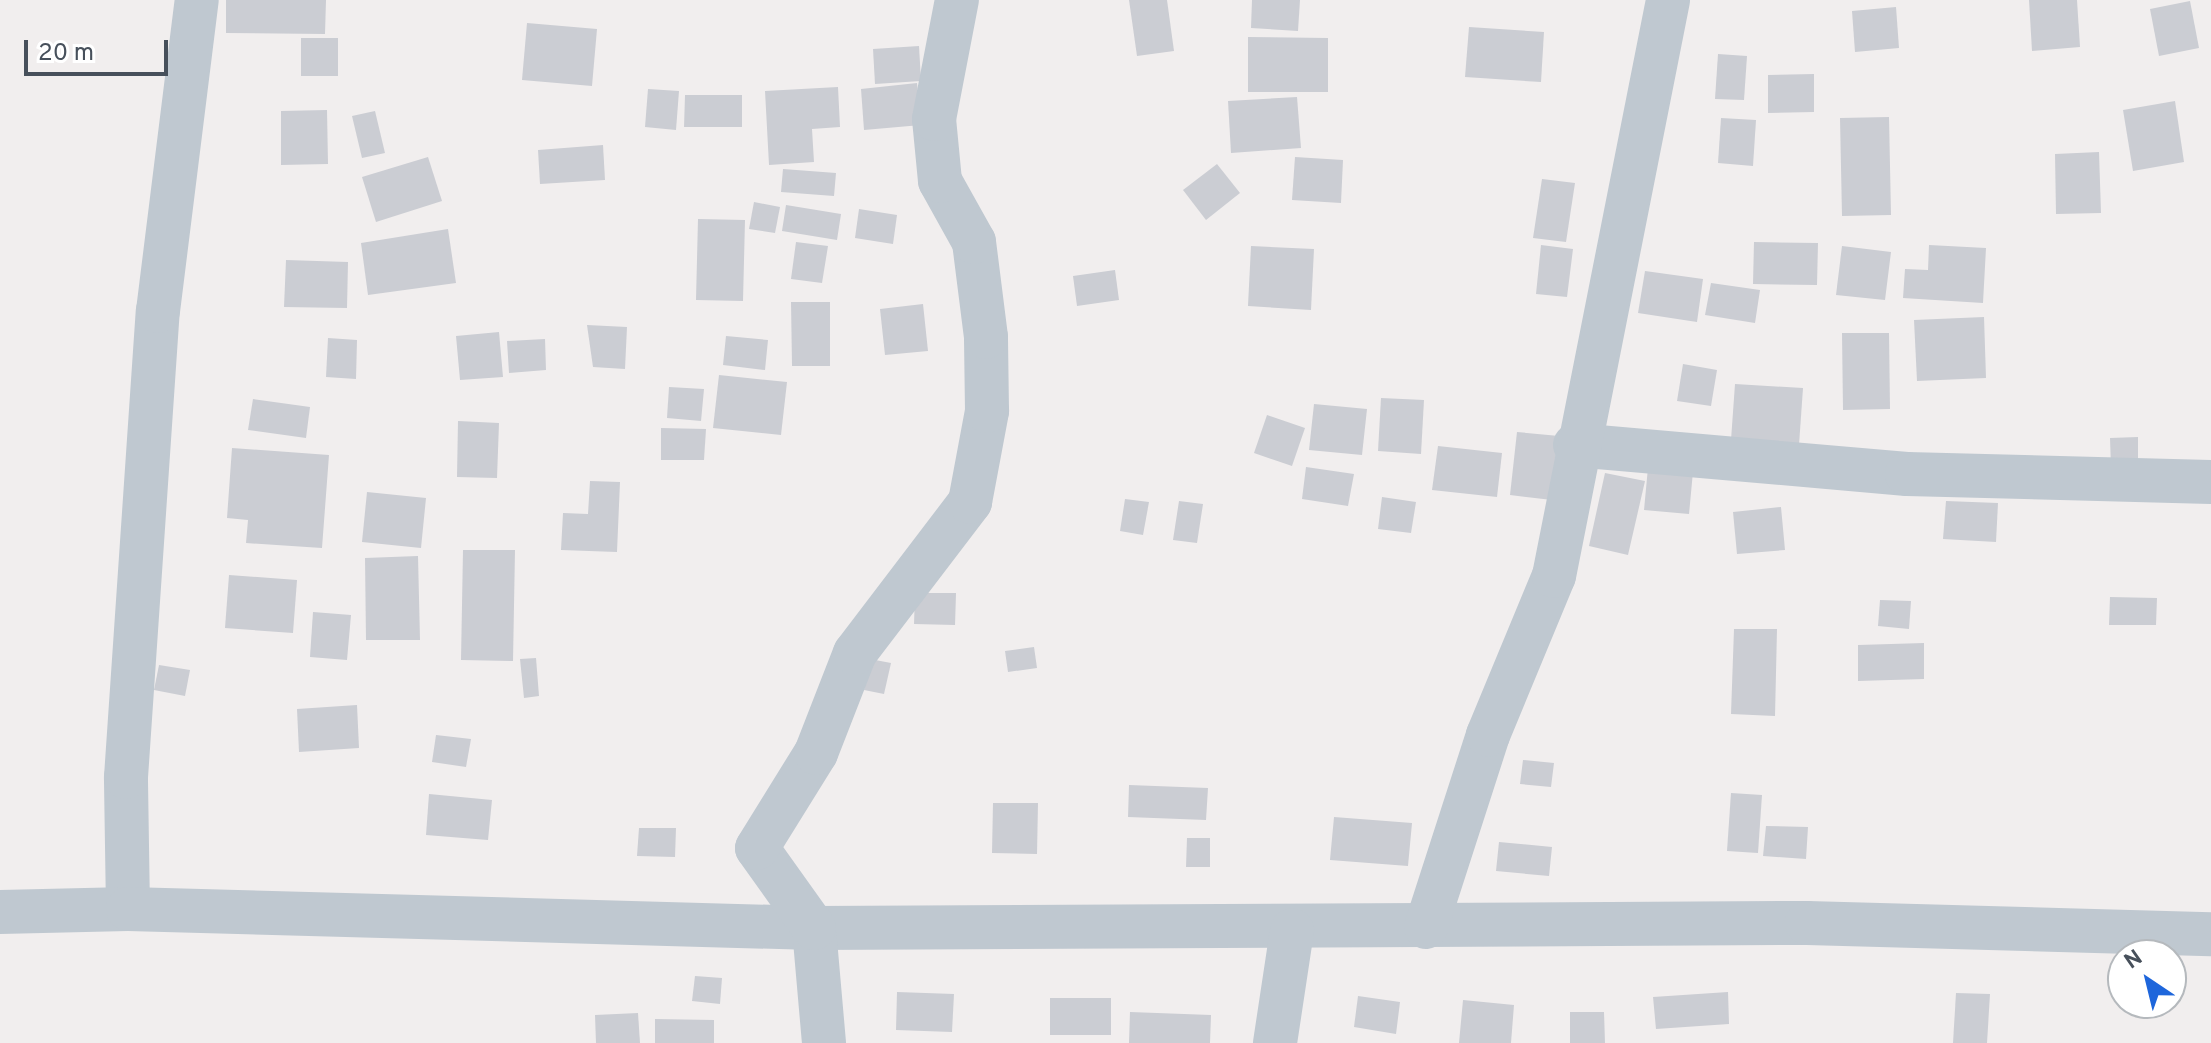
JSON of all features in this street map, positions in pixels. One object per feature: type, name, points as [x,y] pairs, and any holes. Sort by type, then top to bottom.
[{"type":"street","points":[[128,909],[126,777],[158,311],[197,0]]},
{"type":"street","points":[[824,1043],[814,928],[757,848],[816,753],[855,653],[970,502],[982,446],[986,337],[974,242],[940,181],[934,119],[957,0]]},
{"type":"street","points":[[1426,927],[1488,735],[1554,576],[1575,445],[1668,0]]},
{"type":"street","points":[[1575,445],[1907,474],[2211,482]]},
{"type":"street","points":[[0,912],[128,909],[814,928],[1292,930],[1807,923],[2211,934]]},
{"type":"street","points":[[1275,1043],[1292,930]]},
{"type":"building","points":[[226,0],[326,0],[325,34],[226,33]]},
{"type":"building","points":[[1129,0],[1167,0],[1174,51],[1137,56]]},
{"type":"building","points":[[1252,0],[1300,0],[1298,31],[1251,28]]},
{"type":"building","points":[[2029,0],[2077,0],[2080,47],[2032,51]]},
{"type":"building","points":[[2190,1],[2199,48],[2159,56],[2150,9]]},
{"type":"building","points":[[1896,7],[1899,48],[1855,52],[1852,11]]},
{"type":"building","points":[[527,23],[597,29],[592,86],[522,80]]},
{"type":"building","points":[[1469,27],[1544,32],[1541,82],[1465,77]]},
{"type":"building","points":[[1248,37],[1328,38],[1328,92],[1248,92]]},
{"type":"building","points":[[301,38],[338,38],[338,76],[301,76]]},
{"type":"building","points":[[919,46],[921,81],[875,84],[873,49]]},
{"type":"building","points":[[1718,54],[1747,56],[1744,100],[1715,99]]},
{"type":"building","points":[[1814,74],[1814,112],[1768,113],[1768,75]]},
{"type":"building","points":[[917,83],[921,125],[864,130],[861,89]]},
{"type":"building","points":[[838,87],[840,127],[812,129],[814,162],[769,165],[765,91]]},
{"type":"building","points":[[648,89],[679,91],[676,130],[645,127]]},
{"type":"building","points":[[685,95],[742,95],[742,127],[684,127]]},
{"type":"building","points":[[1297,97],[1301,148],[1231,153],[1228,101]]},
{"type":"building","points":[[2175,101],[2184,162],[2133,171],[2123,110]]},
{"type":"building","points":[[327,110],[328,164],[281,165],[281,111]]},
{"type":"building","points":[[375,111],[385,153],[362,158],[352,116]]},
{"type":"building","points":[[1889,117],[1891,215],[1842,216],[1840,118]]},
{"type":"building","points":[[1721,118],[1756,120],[1753,166],[1718,163]]},
{"type":"building","points":[[603,145],[605,180],[540,184],[538,150]]},
{"type":"building","points":[[2099,152],[2101,213],[2056,214],[2055,154]]},
{"type":"building","points":[[428,157],[442,201],[376,222],[362,177]]},
{"type":"building","points":[[1295,157],[1343,160],[1341,203],[1292,200]]},
{"type":"building","points":[[1217,164],[1240,193],[1206,220],[1183,190]]},
{"type":"building","points":[[783,169],[836,173],[834,196],[781,192]]},
{"type":"building","points":[[1542,179],[1575,183],[1566,242],[1533,238]]},
{"type":"building","points":[[754,202],[780,207],[775,233],[749,229]]},
{"type":"building","points":[[786,205],[841,214],[837,240],[782,231]]},
{"type":"building","points":[[859,209],[897,215],[893,244],[855,238]]},
{"type":"building","points":[[698,219],[745,220],[743,301],[696,300]]},
{"type":"building","points":[[448,229],[456,283],[368,295],[361,243]]},
{"type":"building","points":[[796,242],[828,246],[822,283],[791,279]]},
{"type":"building","points":[[1754,242],[1818,243],[1817,285],[1753,284]]},
{"type":"building","points":[[1541,245],[1573,249],[1567,297],[1536,294]]},
{"type":"building","points":[[1929,245],[1986,248],[1983,303],[1903,298],[1905,269],[1928,270]]},
{"type":"building","points":[[1251,246],[1314,249],[1311,310],[1248,306]]},
{"type":"building","points":[[1842,246],[1891,252],[1885,300],[1836,295]]},
{"type":"building","points":[[286,260],[348,262],[347,308],[284,307]]},
{"type":"building","points":[[1115,270],[1119,300],[1077,306],[1073,276]]},
{"type":"building","points":[[1645,271],[1703,279],[1697,322],[1638,313]]},
{"type":"building","points":[[1711,283],[1760,290],[1755,323],[1705,315]]},
{"type":"building","points":[[791,302],[830,302],[830,366],[792,366]]},
{"type":"building","points":[[923,304],[928,351],[885,355],[880,309]]},
{"type":"building","points":[[1984,317],[1986,378],[1917,381],[1914,320]]},
{"type":"building","points":[[587,325],[627,327],[625,369],[593,367]]},
{"type":"building","points":[[499,332],[503,377],[460,380],[456,336]]},
{"type":"building","points":[[1842,333],[1889,333],[1890,409],[1843,410]]},
{"type":"building","points":[[726,336],[768,340],[765,370],[723,365]]},
{"type":"building","points":[[328,338],[357,340],[356,379],[326,377]]},
{"type":"building","points":[[545,339],[546,370],[509,373],[507,341]]},
{"type":"building","points":[[1683,364],[1717,370],[1711,406],[1677,401]]},
{"type":"building","points":[[719,375],[787,382],[781,435],[713,428]]},
{"type":"building","points":[[1735,384],[1803,388],[1799,445],[1731,440]]},
{"type":"building","points":[[669,387],[704,389],[701,421],[667,418]]},
{"type":"building","points":[[1381,398],[1424,400],[1421,454],[1378,451]]},
{"type":"building","points":[[253,399],[310,407],[306,438],[248,430]]},
{"type":"building","points":[[1314,404],[1367,409],[1362,455],[1309,450]]},
{"type":"building","points":[[1267,415],[1305,428],[1292,466],[1254,453]]},
{"type":"building","points":[[458,421],[499,423],[497,478],[457,477]]},
{"type":"building","points":[[661,428],[706,429],[704,460],[661,460]]},
{"type":"building","points":[[1517,432],[1559,436],[1552,500],[1510,495]]},
{"type":"building","points":[[2138,437],[2138,466],[2111,467],[2110,438]]},
{"type":"building","points":[[1438,446],[1502,453],[1497,497],[1432,490]]},
{"type":"building","points":[[232,448],[329,455],[322,548],[246,543],[248,520],[227,518]]},
{"type":"building","points":[[1649,457],[1694,461],[1689,514],[1644,510]]},
{"type":"building","points":[[1306,467],[1354,474],[1348,506],[1302,499]]},
{"type":"building","points":[[1605,473],[1645,481],[1628,555],[1589,546]]},
{"type":"building","points":[[590,481],[620,482],[617,552],[561,550],[563,513],[588,514]]},
{"type":"building","points":[[367,492],[426,498],[421,548],[362,542]]},
{"type":"building","points":[[1382,497],[1416,502],[1411,533],[1378,529]]},
{"type":"building","points":[[1125,499],[1149,502],[1143,535],[1120,531]]},
{"type":"building","points":[[1179,501],[1203,504],[1197,543],[1173,540]]},
{"type":"building","points":[[1946,501],[1998,503],[1996,542],[1943,539]]},
{"type":"building","points":[[1781,507],[1785,550],[1737,554],[1733,512]]},
{"type":"building","points":[[463,550],[515,550],[513,661],[461,660]]},
{"type":"building","points":[[418,556],[420,640],[366,640],[365,558]]},
{"type":"building","points":[[229,575],[297,580],[293,633],[225,628]]},
{"type":"building","points":[[915,593],[956,593],[955,625],[914,624]]},
{"type":"building","points":[[2110,597],[2157,598],[2156,625],[2109,625]]},
{"type":"building","points":[[1880,600],[1911,601],[1909,629],[1878,626]]},
{"type":"building","points":[[313,612],[351,615],[347,660],[310,657]]},
{"type":"building","points":[[1734,629],[1777,629],[1775,716],[1731,714]]},
{"type":"building","points":[[1924,643],[1924,679],[1858,681],[1858,645]]},
{"type":"building","points":[[1034,647],[1037,668],[1008,672],[1005,651]]},
{"type":"building","points":[[536,658],[539,696],[524,698],[520,659]]},
{"type":"building","points":[[870,659],[891,663],[884,694],[864,690]]},
{"type":"building","points":[[159,665],[190,670],[185,696],[154,690]]},
{"type":"building","points":[[357,705],[359,748],[299,752],[297,709]]},
{"type":"building","points":[[436,735],[471,739],[466,767],[432,762]]},
{"type":"building","points":[[1523,760],[1554,763],[1551,787],[1520,784]]},
{"type":"building","points":[[1129,785],[1208,788],[1206,820],[1128,817]]},
{"type":"building","points":[[1731,793],[1762,795],[1758,853],[1727,851]]},
{"type":"building","points":[[429,794],[492,800],[488,840],[426,835]]},
{"type":"building","points":[[993,803],[1038,803],[1037,854],[992,853]]},
{"type":"building","points":[[1334,817],[1412,823],[1408,866],[1330,860]]},
{"type":"building","points":[[1766,826],[1808,827],[1806,859],[1763,856]]},
{"type":"building","points":[[639,828],[676,828],[675,857],[637,856]]},
{"type":"building","points":[[1187,838],[1210,838],[1210,867],[1186,867]]},
{"type":"building","points":[[1499,842],[1552,847],[1549,876],[1496,871]]},
{"type":"building","points":[[695,976],[722,978],[720,1004],[692,1001]]},
{"type":"building","points":[[897,992],[954,994],[952,1032],[896,1030]]},
{"type":"building","points":[[1728,992],[1729,1024],[1656,1029],[1653,997]]},
{"type":"building","points":[[1956,993],[1990,994],[1987,1043],[1953,1043]]},
{"type":"building","points":[[1358,996],[1400,1002],[1396,1034],[1354,1027]]},
{"type":"building","points":[[1050,998],[1111,998],[1111,1035],[1050,1035]]},
{"type":"building","points":[[1463,1000],[1514,1005],[1511,1043],[1459,1043]]},
{"type":"building","points":[[1130,1012],[1211,1015],[1210,1043],[1129,1043]]},
{"type":"building","points":[[1570,1012],[1604,1012],[1605,1043],[1570,1043]]},
{"type":"building","points":[[638,1013],[640,1043],[596,1043],[595,1015]]},
{"type":"building","points":[[655,1019],[714,1020],[714,1043],[655,1043]]}]
